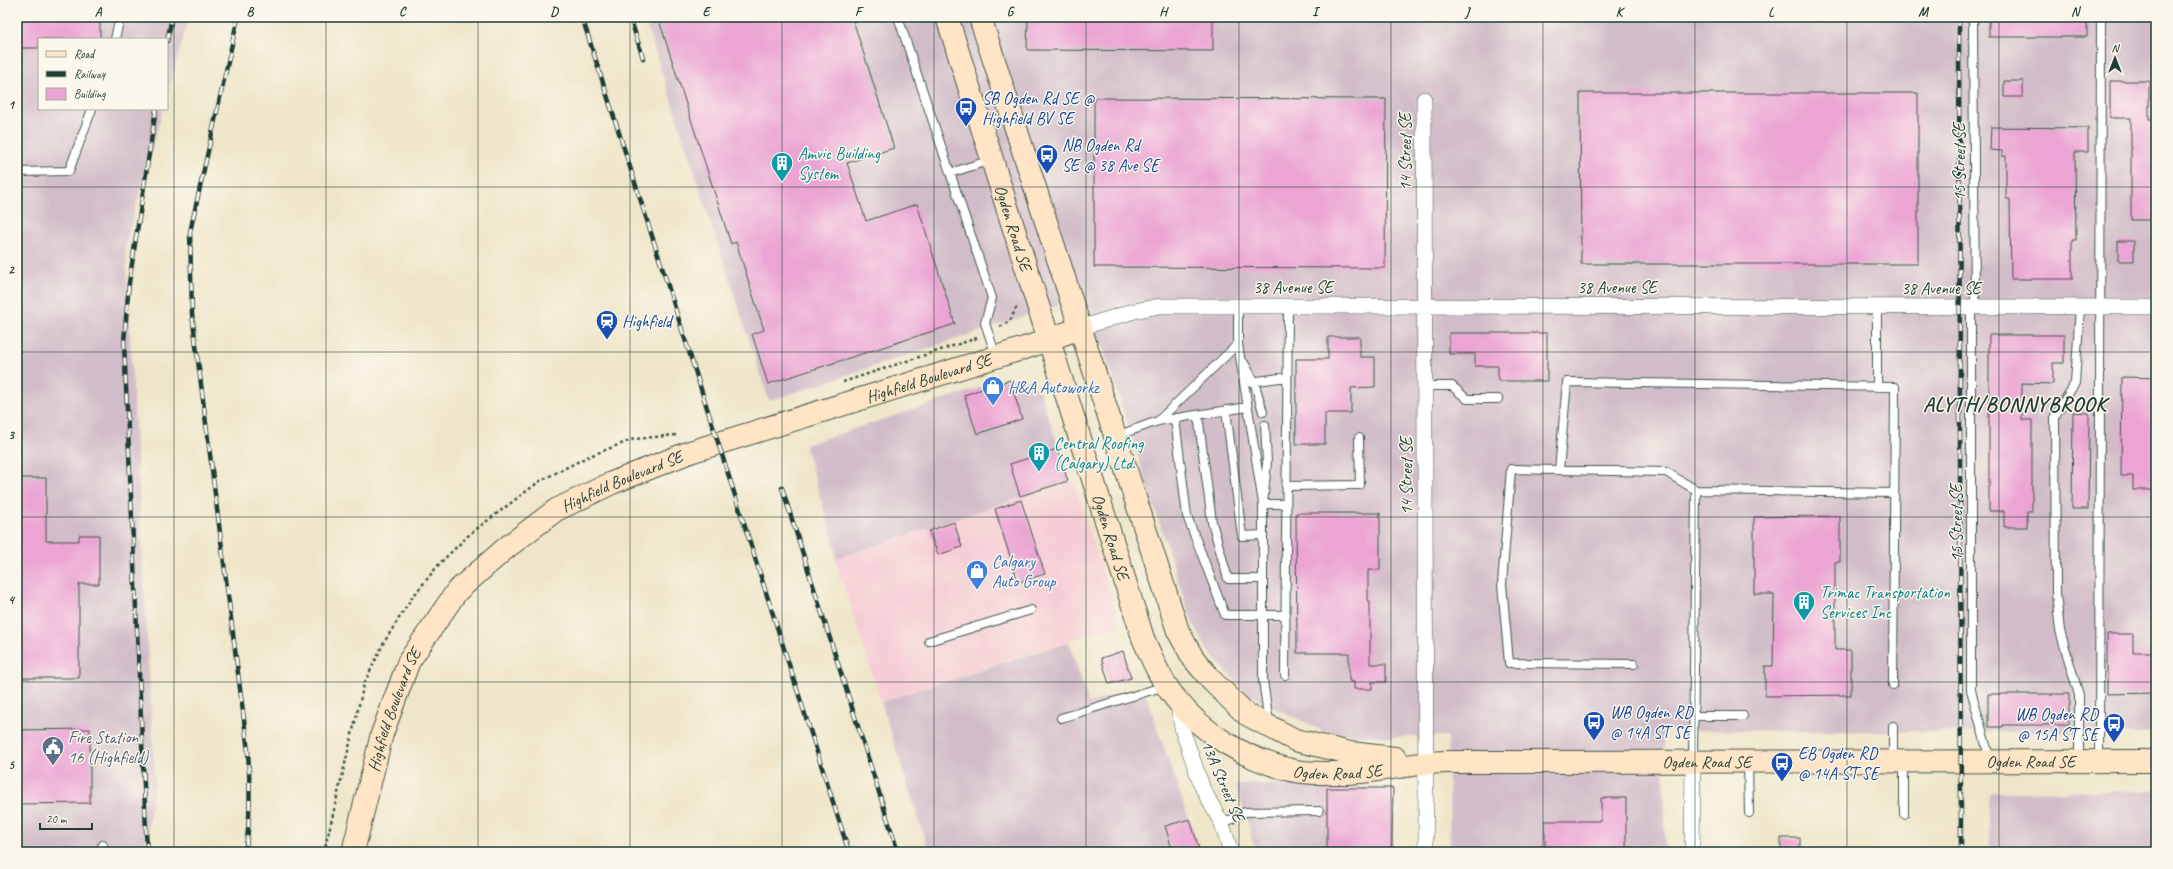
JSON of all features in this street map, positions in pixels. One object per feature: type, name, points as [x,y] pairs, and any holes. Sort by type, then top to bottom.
[{"type":"street","name":"Ogden Road SE","points":[[947,17],[1143,638],[1153,662],[1172,693],[1205,728],[1243,754],[1288,770],[1343,773],[1426,762],[1692,760],[2156,761]]},
{"type":"street","name":"Ogden Road SE","points":[[980,17],[1178,632],[1193,658],[1212,681],[1246,714],[1295,740],[1350,753],[1426,762]]},
{"type":"street","name":"14 Street SE","points":[[1424,99],[1426,852]]},
{"type":"street","name":"38 Avenue SE","points":[[1080,328],[1134,311],[1160,306],[2156,307]]},
{"type":"street","name":"Highfield Boulevard SE","points":[[352,852],[382,734],[409,661],[458,591],[506,548],[556,510],[612,483],[690,452],[1049,340],[1080,328]]},
{"type":"street","name":"13A Street SE","points":[[1172,693],[1183,732],[1200,782],[1222,824],[1231,852]]},
{"type":"street","points":[[1692,760],[1692,852]]},
{"type":"lane","points":[[116,38],[120,17]]},
{"type":"lane","points":[[898,17],[992,298],[985,323],[996,356]]},
{"type":"lane","name":"15 Street SE","points":[[1973,17],[1971,690],[1990,761]]},
{"type":"lane","points":[[2089,761],[2099,307],[2101,17]]},
{"type":"lane","points":[[17,172],[69,171],[92,110]]},
{"type":"lane","points":[[950,173],[991,160]]},
{"type":"lane","points":[[1238,306],[1238,344],[1264,504]]},
{"type":"lane","points":[[1285,675],[1288,306]]},
{"type":"lane","points":[[1877,306],[1877,387]]},
{"type":"lane","points":[[2080,307],[2075,383],[2055,416],[2056,594],[2060,631],[2079,695],[2089,761]]},
{"type":"lane","points":[[1158,421],[1238,344]]},
{"type":"lane","points":[[1241,359],[1254,381],[1263,412]]},
{"type":"lane","points":[[1244,382],[1287,377]]},
{"type":"lane","points":[[1559,470],[1567,382],[1895,387],[1893,685]]},
{"type":"lane","points":[[1425,386],[1452,386],[1467,399],[1498,398]]},
{"type":"lane","points":[[1115,436],[1158,421],[1248,407]]},
{"type":"lane","points":[[1226,410],[1242,536],[1263,535]]},
{"type":"lane","points":[[1198,415],[1212,522],[1228,579],[1263,579]]},
{"type":"lane","points":[[1175,419],[1186,516],[1225,615],[1286,615]]},
{"type":"lane","points":[[1265,425],[1267,462],[1263,535],[1263,680],[1270,727]]},
{"type":"lane","points":[[1286,486],[1360,485],[1359,438]]},
{"type":"lane","points":[[1634,664],[1509,663],[1502,584],[1511,469],[1666,472],[1696,490],[1894,493]]},
{"type":"lane","points":[[1692,760],[1696,490]]},
{"type":"lane","points":[[1264,504],[1286,504]]},
{"type":"lane","points":[[929,640],[1031,610]]},
{"type":"lane","points":[[1060,718],[1172,693]]},
{"type":"lane","points":[[1693,716],[1743,716]]},
{"type":"lane","points":[[1893,726],[1899,761],[1904,814]]},
{"type":"lane","points":[[1748,760],[1749,813]]},
{"type":"lane","points":[[1222,824],[1245,812],[1319,811]]},
{"type":"path","points":[[838,384],[988,333],[1010,321],[1016,308],[1019,307]]},
{"type":"path","points":[[324,852],[364,684],[383,644],[412,599],[440,563],[471,533],[540,480],[587,457],[634,439],[682,434]]},
{"type":"shaded area","points":[[17,17],[189,17],[168,91],[168,38],[38,38],[38,110],[163,110],[125,246],[155,783],[144,852],[17,852]]},
{"type":"shaded area","points":[[644,17],[2156,17],[2156,733],[1664,730],[1665,852],[1450,852],[1448,736],[1388,737],[1325,732],[1248,695],[1207,650],[1190,617],[1086,296],[769,401]]},
{"type":"shaded area","points":[[1009,378],[1027,380],[1039,390],[1070,481],[835,559],[836,551],[805,445]]},
{"type":"shaded area","name":"Calgary Auto Group","points":[[1073,480],[1120,624],[881,702],[835,559]]},
{"type":"shaded area","points":[[1069,642],[1089,703],[1143,686],[1200,852],[929,852],[881,702]]},
{"type":"shaded area","points":[[1235,784],[1379,786],[1379,788],[1393,788],[1392,852],[1257,852],[1252,841],[1250,829]]},
{"type":"shaded area","points":[[2156,791],[2156,852],[1989,852],[1989,792]]},
{"type":"building","points":[[17,17],[100,17],[100,38],[38,38],[38,48],[17,48]]},
{"type":"building","name":"Amvic Building System","points":[[658,17],[852,17],[894,148],[847,163],[866,221],[917,204],[955,324],[768,384],[752,334],[764,330],[736,242],[731,244]]},
{"type":"building","points":[[1028,17],[1213,17],[1213,51],[1027,50]]},
{"type":"building","points":[[1989,17],[2087,17],[2087,37],[1989,37]]},
{"type":"building","points":[[2004,81],[2023,81],[2023,97],[2004,97]]},
{"type":"building","points":[[2110,81],[2149,81],[2149,119],[2156,119],[2156,220],[2131,220],[2131,118],[2110,118]]},
{"type":"building","points":[[1580,93],[1918,93],[1918,264],[1581,264]]},
{"type":"building","points":[[1094,98],[1386,99],[1385,268],[1094,267]]},
{"type":"building","points":[[1991,127],[2088,128],[2088,152],[2075,152],[2076,240],[2072,240],[2072,279],[2011,279],[2010,199],[2006,199],[2006,156],[2002,156],[2002,151],[1990,150]]},
{"type":"building","points":[[2118,241],[2134,241],[2134,261],[2118,261]]},
{"type":"building","points":[[1449,333],[1547,333],[1547,381],[1498,381],[1498,366],[1475,366],[1475,354],[1449,354]]},
{"type":"building","points":[[1989,335],[2064,335],[2064,363],[2053,363],[2053,384],[2022,383],[2022,420],[2032,420],[2032,511],[2027,511],[2027,527],[2004,527],[2004,511],[1989,511]]},
{"type":"building","points":[[1328,337],[1360,337],[1360,357],[1375,357],[1375,387],[1351,388],[1351,413],[1325,413],[1325,444],[1296,444],[1296,359],[1328,359]]},
{"type":"building","points":[[2122,377],[2156,378],[2156,490],[2133,490],[2133,476],[2121,476]]},
{"type":"building","name":"H&A Autoworkz","points":[[1010,380],[1022,419],[977,434],[964,395]]},
{"type":"building","points":[[2073,412],[2089,413],[2088,509],[2072,509]]},
{"type":"building","name":"Central Roofing (Calgary) Ltd.","points":[[1057,449],[1068,481],[1020,496],[1010,464]]},
{"type":"building","points":[[17,478],[46,478],[46,541],[79,541],[79,535],[99,535],[99,584],[79,584],[79,678],[17,678]]},
{"type":"building","points":[[1021,500],[1045,574],[1018,582],[995,509]]},
{"type":"building","points":[[1296,513],[1380,513],[1380,570],[1368,570],[1368,601],[1370,601],[1370,664],[1386,664],[1386,682],[1372,682],[1372,689],[1354,689],[1354,682],[1349,681],[1349,653],[1297,653]]},
{"type":"building","name":"Trimac Transportation Services Inc","points":[[1840,516],[1840,562],[1835,562],[1835,650],[1851,650],[1851,695],[1765,696],[1765,666],[1773,666],[1774,594],[1754,594],[1754,517]]},
{"type":"building","points":[[954,522],[962,547],[938,555],[929,531]]},
{"type":"building","points":[[2107,634],[2133,634],[2133,652],[2156,652],[2156,693],[2107,694]]},
{"type":"building","points":[[1123,651],[1131,678],[1109,684],[1101,658]]},
{"type":"building","points":[[1988,694],[2069,694],[2069,725],[2003,725],[2003,727],[1988,727]]},
{"type":"building","name":"Fire Station 16 (Highfield)","points":[[90,729],[90,803],[17,804],[17,730]]},
{"type":"building","points":[[1327,788],[1393,788],[1392,852],[1327,852]]},
{"type":"building","points":[[1601,798],[1626,798],[1626,852],[1545,852],[1545,821],[1601,821]]},
{"type":"building","points":[[1190,819],[1200,852],[1173,852],[1165,826]]},
{"type":"building","points":[[1781,838],[1800,838],[1800,852],[1781,852]]},
{"type":"railway","points":[[168,38],[172,17]]},
{"type":"railway","points":[[238,17],[190,232],[192,314],[248,751],[250,802],[245,852]]},
{"type":"railway","points":[[582,17],[849,852]]},
{"type":"railway","points":[[630,17],[643,58]]},
{"type":"railway","points":[[1959,17],[1961,852]]},
{"type":"railway","points":[[147,852],[124,342],[129,283],[156,110]]},
{"type":"railway","points":[[782,488],[898,852]]},
{"type":"place","name":"SB Ogden Rd SE @ Highfield BV SE","points":[[966,128]]},
{"type":"place","name":"NB Ogden Rd SE @ 38 Ave SE","points":[[1047,174]]},
{"type":"place","name":"Amvic Building System","points":[[782,182]]},
{"type":"place","name":"Highfield","points":[[607,340]]},
{"type":"place","name":"H&A Autoworkz","points":[[993,406]]},
{"type":"place","name":"Central Roofing (Calgary) Ltd.","points":[[1039,472]]},
{"type":"place","name":"Calgary Auto Group","points":[[977,590]]},
{"type":"place","name":"Trimac Transportation Services Inc","points":[[1804,622]]},
{"type":"place","name":"WB Ogden RD @ 14A ST SE","points":[[1594,742]]},
{"type":"place","name":"WB Ogden RD @ 15A ST SE","points":[[2114,744]]},
{"type":"place","name":"Fire Station 16 (Highfield)","points":[[53,766]]},
{"type":"place","name":"EB Ogden RD @ 14A ST SE","points":[[1782,782]]},
{"type":"district","name":"ALYTH/BONNYBROOK","points":[[2015,404]]}]
